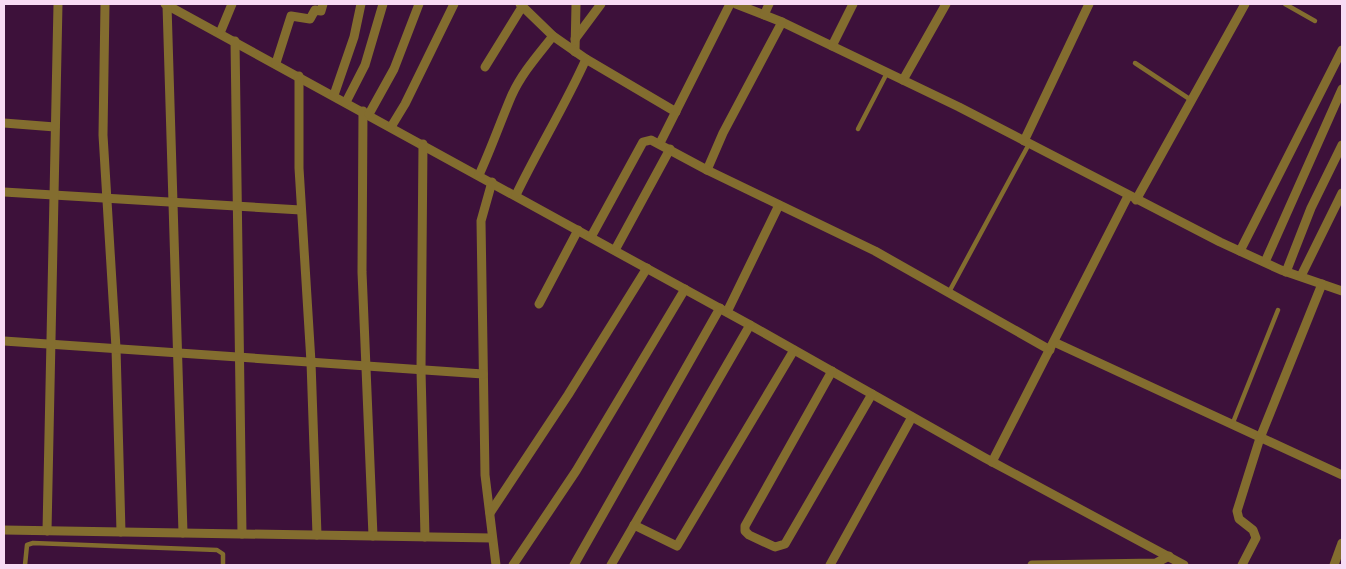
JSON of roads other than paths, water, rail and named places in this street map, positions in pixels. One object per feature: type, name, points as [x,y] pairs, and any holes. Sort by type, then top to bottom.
[{"type":"street","points":[[47,531],[58,4]]},
{"type":"street","points":[[106,4],[103,135],[116,348],[121,532]]},
{"type":"street","points":[[220,33],[232,4]]},
{"type":"street","points":[[276,63],[291,16],[310,18],[315,10],[321,11],[323,4]]},
{"type":"street","points":[[334,95],[354,37],[361,4]]},
{"type":"street","points":[[346,102],[364,65],[383,4]]},
{"type":"street","points":[[373,536],[362,272],[366,113],[394,69],[419,4]]},
{"type":"street","points":[[391,127],[405,104],[454,4]]},
{"type":"street","points":[[575,52],[576,4]]},
{"type":"street","points":[[575,39],[601,4]]},
{"type":"street","points":[[660,143],[730,4]]},
{"type":"street","points":[[736,4],[782,22],[903,80],[1132,198],[1240,251],[1286,272],[1342,291]]},
{"type":"street","points":[[764,15],[769,4]]},
{"type":"street","points":[[832,46],[853,4]]},
{"type":"street","points":[[903,80],[946,4]]},
{"type":"street","points":[[1026,143],[1089,4]]},
{"type":"street","points":[[992,462],[1132,198],[1191,100],[1245,4]]},
{"type":"street","points":[[170,5],[750,324],[992,462],[1184,565]]},
{"type":"street","points":[[170,5],[173,202],[183,533]]},
{"type":"street","points":[[485,67],[521,5],[553,36],[575,52],[676,112]]},
{"type":"street","points":[[707,170],[724,133],[782,22]]},
{"type":"street","points":[[479,175],[494,145],[512,96],[526,70],[553,36]]},
{"type":"street","points":[[235,41],[241,357],[242,534]]},
{"type":"street","points":[[1240,251],[1342,50]]},
{"type":"street","points":[[516,195],[535,155],[568,98],[586,59]]},
{"type":"street","points":[[299,76],[299,168],[311,362],[317,535]]},
{"type":"street","points":[[1265,262],[1342,89]]},
{"type":"street","points":[[4,123],[55,127]]},
{"type":"street","points":[[590,237],[642,142],[651,140],[660,143],[707,170],[875,251],[949,293],[1052,346],[1342,475]]},
{"type":"street","points":[[423,144],[421,370],[425,537]]},
{"type":"street","points":[[1286,272],[1311,208],[1342,146]]},
{"type":"street","points":[[615,250],[670,149]]},
{"type":"street","points":[[492,182],[481,221],[485,475],[496,565]]},
{"type":"street","points":[[4,192],[301,210]]},
{"type":"street","points":[[1301,276],[1342,193]]},
{"type":"street","points":[[574,565],[723,310],[779,204]]},
{"type":"street","points":[[540,304],[578,230]]},
{"type":"street","points":[[490,513],[568,395],[646,268]]},
{"type":"street","points":[[1242,565],[1256,538],[1253,530],[1239,519],[1237,511],[1260,438],[1322,284]]},
{"type":"street","points":[[513,565],[576,471],[685,289]]},
{"type":"street","points":[[611,565],[750,324]]},
{"type":"street","points":[[4,340],[483,374]]},
{"type":"street","points":[[634,525],[677,546],[794,350]]},
{"type":"street","points":[[832,371],[745,526],[745,531],[749,534],[775,547],[784,544],[872,394]]},
{"type":"street","points":[[830,565],[912,417]]},
{"type":"street","points":[[4,530],[492,538]]},
{"type":"street","points":[[1334,565],[1342,543]]},
{"type":"street","points":[[1032,565],[1156,563],[1169,556]]},
{"type":"lane","points":[[1285,4],[1315,21]]},
{"type":"lane","points":[[1135,63],[1191,100]]},
{"type":"lane","points":[[858,129],[888,73]]},
{"type":"lane","points":[[949,293],[1026,143]]},
{"type":"lane","points":[[1232,425],[1278,310]]},
{"type":"lane","points":[[25,565],[25,550],[27,546],[33,543],[217,550],[222,554],[223,565]]}]
